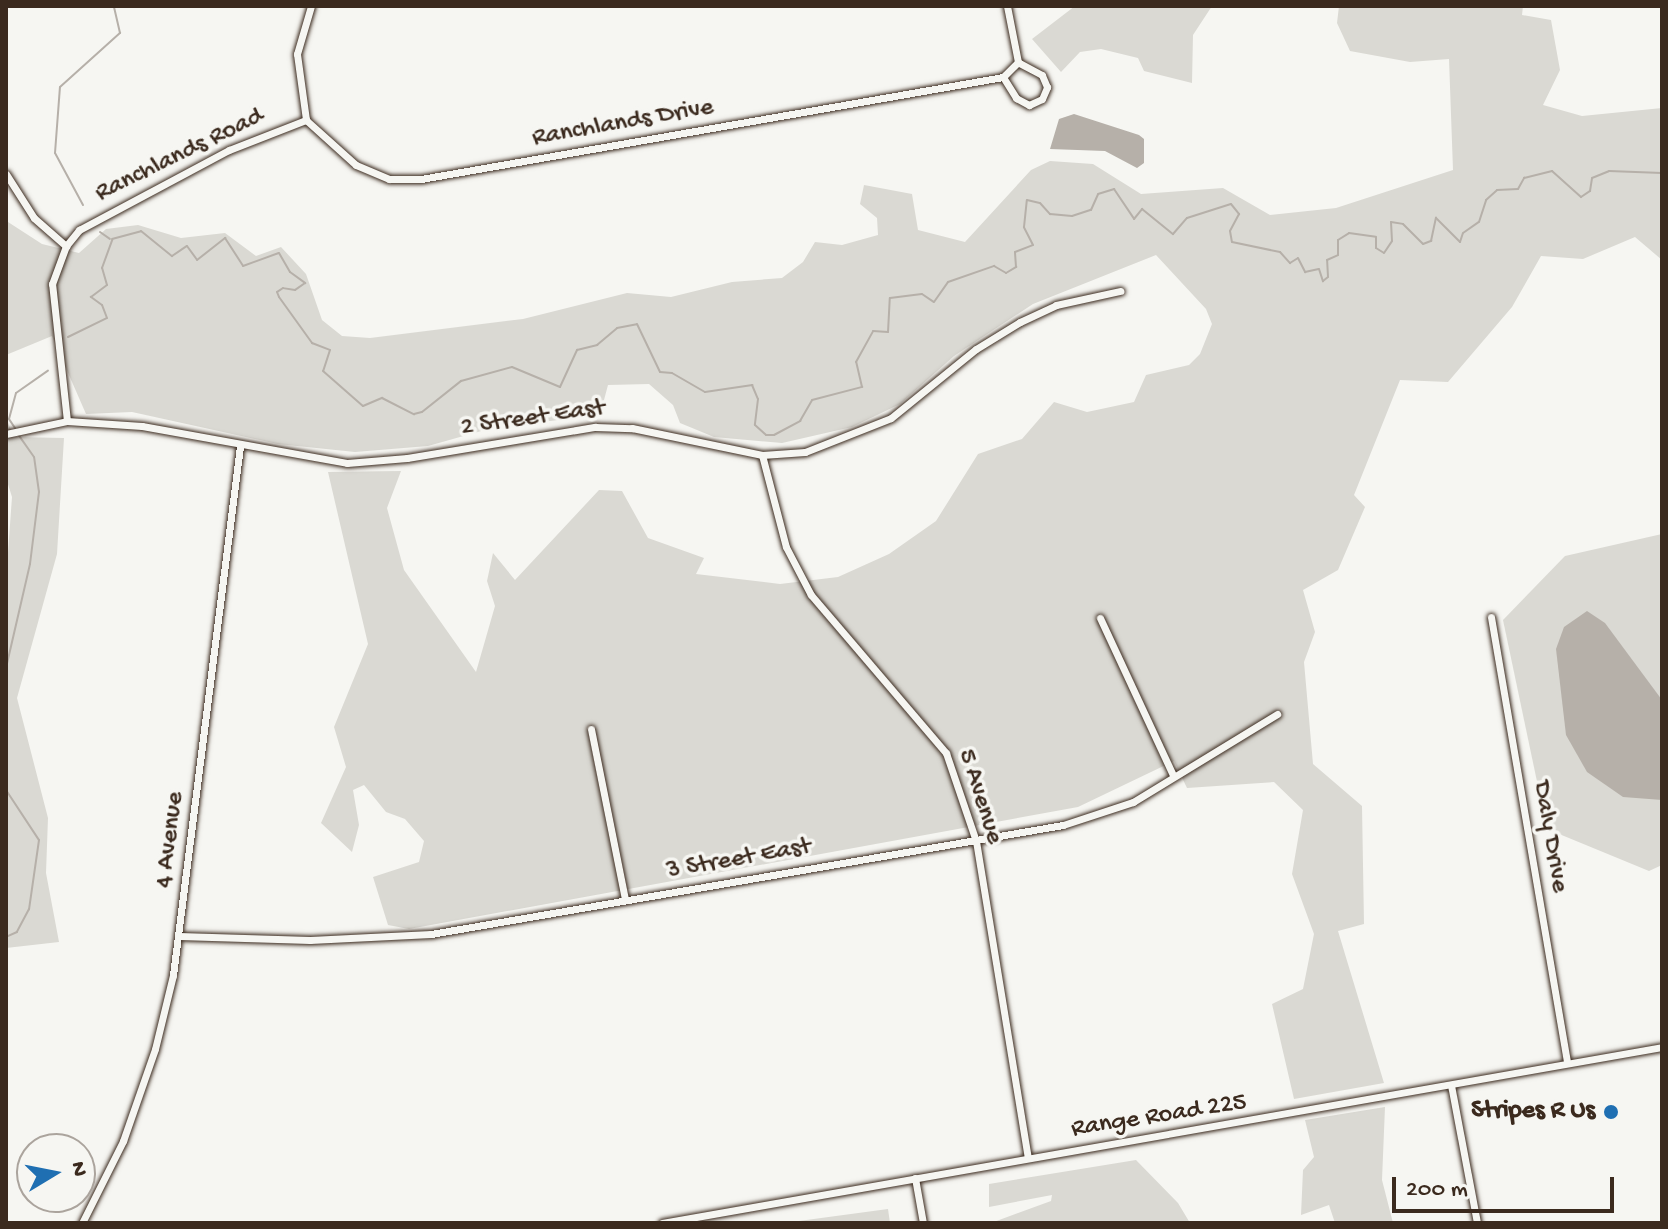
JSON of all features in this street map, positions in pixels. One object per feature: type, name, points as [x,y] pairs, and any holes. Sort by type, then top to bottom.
[{"type":"street","points":[[306,120],[297,54],[311,6]]},
{"type":"street","points":[[1007,6],[1018,62]]},
{"type":"street","points":[[1018,62],[1042,75],[1047,87],[1042,99],[1029,105],[1016,98],[1003,77],[1018,62]]},
{"type":"street","name":"Ranchlands Drive","points":[[306,120],[356,165],[389,179],[421,179],[1003,77]]},
{"type":"street","name":"Ranchlands Road","points":[[67,421],[51,312],[52,284],[66,246],[104,212],[229,150],[306,120]]},
{"type":"street","points":[[6,174],[34,218],[66,246]]},
{"type":"street","name":"2 Street East","points":[[6,434],[67,421],[142,426],[330,462],[372,463],[541,434],[632,428],[762,455],[805,452],[867,431],[1020,322],[1056,305],[1120,291]]},
{"type":"street","name":"4 Avenue","points":[[82,1223],[109,1175],[150,1063],[179,936],[240,446]]},
{"type":"street","name":"5 Avenue","points":[[762,455],[786,547],[811,595],[839,633],[933,732],[946,753],[976,841],[1028,1158]]},
{"type":"street","name":"Daly Drive","points":[[1491,617],[1567,1063]]},
{"type":"street","points":[[1100,618],[1173,775]]},
{"type":"street","name":"3 Street East","points":[[179,936],[384,938],[1063,825],[1119,808],[1277,714]]},
{"type":"street","points":[[591,729],[625,899]]},
{"type":"street","name":"Range Road 225","points":[[662,1223],[1662,1047]]},
{"type":"street","points":[[1451,1085],[1477,1223]]},
{"type":"street","points":[[915,1178],[923,1223]]},
{"type":"shaded area","points":[[1075,6],[1212,6],[1193,35],[1192,83],[1144,71],[1138,58],[1101,49],[1080,52],[1061,72],[1032,39]]},
{"type":"shaded area","points":[[1339,6],[1523,6],[1522,15],[1551,20],[1560,70],[1543,105],[1582,116],[1662,108],[1662,260],[1635,237],[1583,259],[1541,256],[1512,307],[1448,382],[1400,380],[1354,495],[1365,507],[1338,570],[1303,590],[1315,632],[1304,662],[1313,764],[1362,806],[1364,924],[1338,931],[1384,1083],[1294,1099],[1272,1004],[1303,989],[1314,934],[1292,874],[1303,810],[1274,782],[1187,788],[1174,761],[1078,807],[409,929],[388,925],[373,877],[419,862],[424,841],[405,819],[386,812],[364,785],[353,790],[359,825],[352,852],[321,823],[346,767],[334,727],[368,644],[328,472],[401,471],[387,508],[404,570],[476,672],[495,606],[487,581],[493,553],[515,580],[599,490],[622,491],[648,538],[704,558],[696,574],[780,584],[838,577],[889,554],[936,521],[978,454],[1022,439],[1054,402],[1087,412],[1134,402],[1146,375],[1189,365],[1200,354],[1212,324],[1206,309],[1156,255],[1033,304],[954,356],[900,404],[852,427],[782,443],[714,437],[680,423],[673,405],[649,384],[608,385],[600,415],[492,428],[428,446],[355,452],[278,444],[132,412],[86,414],[52,336],[6,355],[6,214],[8,222],[42,244],[79,253],[106,229],[138,225],[181,238],[225,233],[256,256],[281,247],[306,274],[322,320],[342,336],[370,338],[523,319],[627,293],[671,297],[732,282],[782,278],[803,262],[815,242],[842,245],[878,235],[877,218],[860,204],[864,185],[912,194],[918,230],[965,242],[1031,170],[1050,161],[1093,164],[1141,194],[1223,188],[1270,215],[1336,208],[1453,170],[1449,59],[1410,62],[1350,51],[1337,23]]},
{"type":"shaded area","points":[[1074,114],[1139,135],[1144,139],[1144,163],[1137,168],[1105,151],[1050,149],[1059,119]]},
{"type":"shaded area","points":[[6,418],[14,437],[64,438],[57,554],[17,698],[48,818],[46,873],[59,942],[6,948],[6,580],[12,497],[6,478]]},
{"type":"shaded area","points":[[1662,534],[1662,865],[1649,871],[1547,829],[1503,620],[1565,556]]},
{"type":"shaded area","points":[[1587,611],[1605,623],[1662,700],[1662,800],[1623,797],[1587,772],[1566,735],[1556,649],[1564,627]]},
{"type":"shaded area","points":[[1385,1107],[1382,1180],[1393,1223],[1335,1223],[1329,1205],[1301,1215],[1303,1170],[1314,1157],[1305,1120]]},
{"type":"shaded area","points":[[1136,1160],[1178,1203],[1190,1223],[991,1223],[1051,1201],[1052,1195],[989,1207],[989,1184]]},
{"type":"shaded area","points":[[888,1209],[890,1223],[784,1223]]},
{"type":"waterway","points":[[83,205],[55,153],[60,87],[120,33],[114,6]]},
{"type":"waterway","points":[[112,239],[141,231],[172,256],[187,246],[197,260],[225,238],[243,266],[279,253],[290,272],[305,283],[295,290],[283,288],[277,292],[279,297],[312,343],[330,350],[323,371],[363,406],[382,398],[414,414],[422,412],[461,381],[512,367],[560,387],[577,350],[597,345],[617,328],[637,324],[660,372],[672,373],[705,392],[752,385],[758,399],[755,425],[766,435],[774,435],[800,421],[812,400],[862,387],[856,362],[873,331],[888,332],[890,298],[922,294],[934,302],[948,282],[994,266],[1006,273],[1016,267],[1015,252],[1033,245],[1024,227],[1027,200],[1040,203],[1050,214],[1072,216],[1091,210],[1098,194],[1114,189],[1134,219],[1142,209],[1173,234],[1187,218],[1231,204],[1239,214],[1230,231],[1232,242],[1280,252],[1290,263],[1298,258],[1305,272],[1319,269],[1323,281],[1328,277],[1327,260],[1338,255],[1338,240],[1349,233],[1376,237],[1376,248],[1384,253],[1392,241],[1391,222],[1403,224],[1423,244],[1431,241],[1436,218],[1460,242],[1463,233],[1479,222],[1486,200],[1497,190],[1518,189],[1524,178],[1552,171],[1581,197],[1590,191],[1592,178],[1609,171],[1662,173]]},
{"type":"waterway","points":[[100,232],[110,239]]},
{"type":"waterway","points":[[68,337],[107,318],[102,305],[91,297],[107,285],[102,268],[112,240]]},
{"type":"waterway","points":[[15,428],[9,419],[16,393],[48,371]]},
{"type":"waterway","points":[[6,668],[30,564],[39,492],[34,457],[18,434]]},
{"type":"waterway","points":[[6,790],[39,840],[29,909],[17,932],[6,937]]},
{"type":"place","name":"Stripes R Us","points":[[1611,1112]]}]
